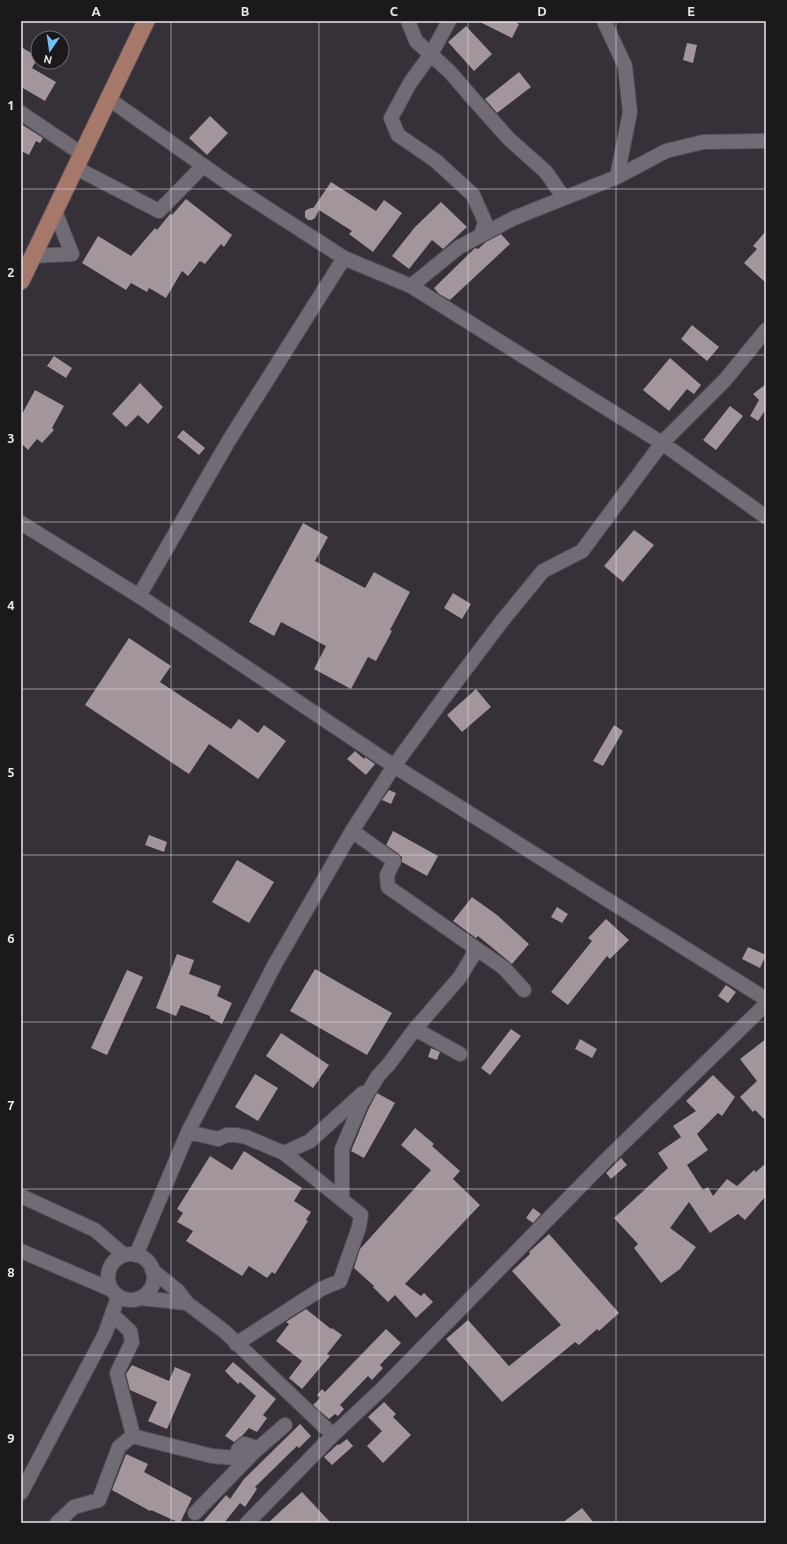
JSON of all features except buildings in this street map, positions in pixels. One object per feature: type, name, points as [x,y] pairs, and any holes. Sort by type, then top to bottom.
[{"type":"main road","points":[[21,281],[146,21]]},
{"type":"street","points":[[408,21],[416,41],[450,72],[509,139],[546,172],[564,198]]},
{"type":"street","points":[[449,21],[431,54],[410,83],[391,118],[398,135],[436,161],[473,195],[486,222],[481,235]]},
{"type":"street","points":[[604,21],[625,66],[630,112],[617,177]]},
{"type":"street","points":[[109,99],[228,183],[344,258],[411,286],[662,443],[766,517]]},
{"type":"street","points":[[21,113],[79,161],[159,210],[203,166]]},
{"type":"street","points":[[411,286],[459,247],[481,235],[514,218],[617,177],[666,151],[703,142],[766,141]]},
{"type":"street","points":[[33,256],[72,254],[55,211]]},
{"type":"street","points":[[139,596],[228,442],[344,258]]},
{"type":"street","points":[[21,1493],[105,1334],[112,1314],[114,1293],[107,1275],[113,1262],[130,1255],[188,1132],[275,964],[352,831],[394,766],[443,699],[502,621],[543,571],[582,551],[662,443],[725,380],[766,330]]},
{"type":"street","points":[[21,523],[139,596],[394,766],[766,1000]]},
{"type":"street","points":[[352,831],[394,862],[387,875],[388,887],[504,968],[524,990]]},
{"type":"street","points":[[342,1200],[342,1149],[361,1104],[378,1076],[390,1064],[415,1029],[460,977],[472,957],[475,948]]},
{"type":"street","points":[[247,1523],[333,1435],[383,1388],[606,1160],[766,1004]]},
{"type":"street","points":[[415,1029],[460,1054]]},
{"type":"street","points":[[284,1153],[310,1142],[370,1087]]},
{"type":"street","points":[[188,1132],[218,1139],[226,1135],[246,1137],[284,1153],[361,1215],[361,1220],[340,1281],[321,1289],[236,1344]]},
{"type":"street","points":[[303,1168],[310,1142]]},
{"type":"street","points":[[21,1196],[95,1230],[130,1255],[146,1260],[152,1270],[178,1291],[187,1303],[224,1331],[333,1435]]},
{"type":"street","points":[[21,1251],[129,1300],[140,1298],[187,1303]]},
{"type":"street","points":[[140,1298],[149,1291],[154,1281],[152,1270]]},
{"type":"street","points":[[112,1314],[130,1331],[132,1342],[117,1373],[132,1436]]},
{"type":"street","points":[[195,1514],[254,1452],[285,1426]]},
{"type":"street","points":[[132,1436],[212,1456],[237,1458],[238,1450],[244,1444],[251,1446],[254,1452]]},
{"type":"street","points":[[57,1523],[74,1507],[99,1500],[119,1447],[132,1436]]}]
